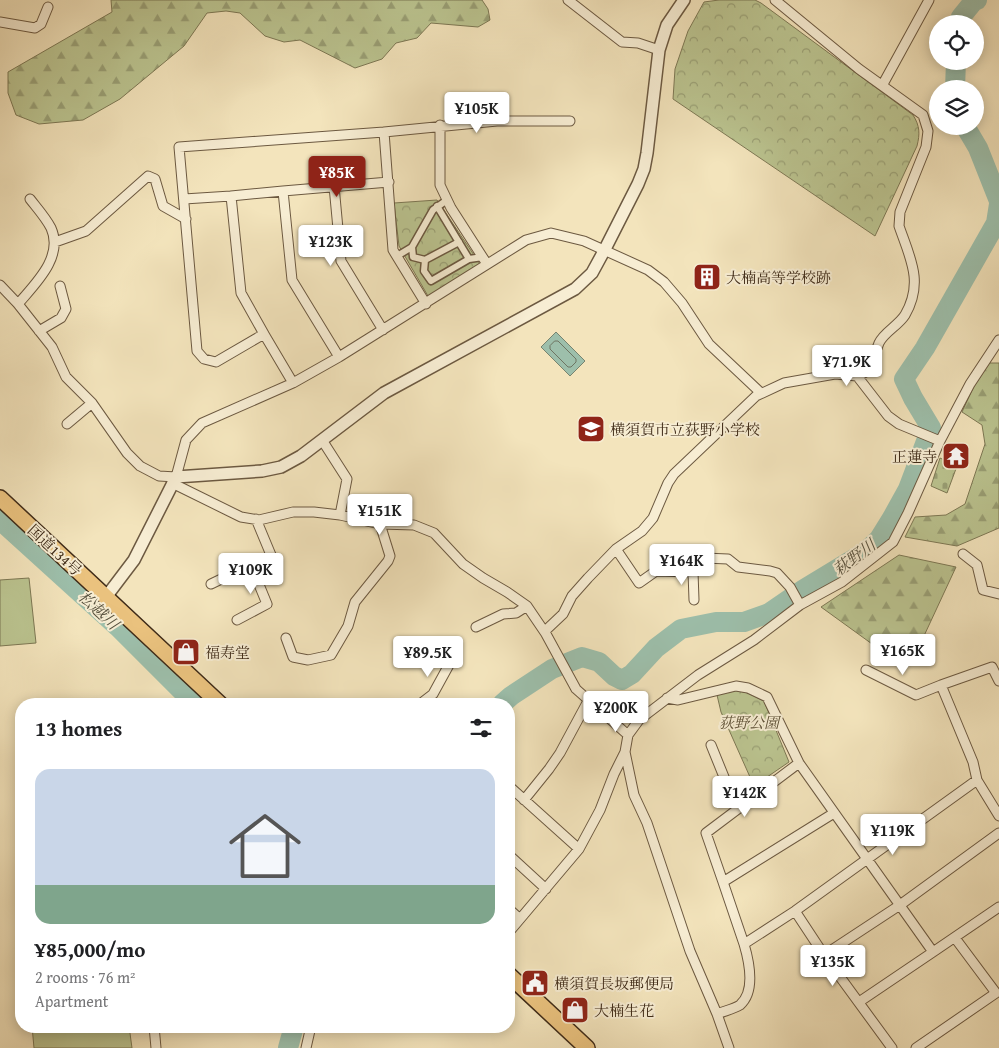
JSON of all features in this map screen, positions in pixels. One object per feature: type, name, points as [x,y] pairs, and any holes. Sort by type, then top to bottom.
[{"type":"highway","name":"国道134号","points":[[0,498],[214,698]]},
{"type":"highway","points":[[515,982],[587,1048]]},
{"type":"street","points":[[568,0],[622,42],[638,42],[659,50]]},
{"type":"street","points":[[174,480],[262,472],[281,467],[322,440],[384,393],[575,289],[592,273],[644,169],[659,50],[667,25],[684,0]]},
{"type":"street","points":[[545,632],[563,614],[572,596],[616,549],[642,531],[653,518],[668,483],[674,474],[756,396],[784,383],[835,374],[857,376],[864,374],[872,366],[879,342],[904,315],[913,294],[914,272],[899,226],[899,220],[900,212],[924,154],[928,131],[923,115],[883,84],[859,69],[775,0]]},
{"type":"street","points":[[883,84],[929,0]]},
{"type":"street","points":[[0,22],[35,28],[41,24],[48,7]]},
{"type":"street","points":[[264,334],[216,362],[204,359],[197,351],[179,147],[384,132],[440,125],[497,121],[570,121]]},
{"type":"street","points":[[440,125],[440,185],[447,200],[485,261]]},
{"type":"street","points":[[384,132],[393,250],[426,304]]},
{"type":"street","points":[[55,242],[86,231],[148,176],[155,179],[163,206],[186,219]]},
{"type":"street","points":[[184,199],[389,182]]},
{"type":"street","points":[[334,186],[341,260],[383,330]]},
{"type":"street","points":[[283,191],[292,280],[339,357]]},
{"type":"street","points":[[231,196],[241,293],[293,383]]},
{"type":"street","points":[[18,304],[42,276],[50,263],[55,242],[51,228],[30,199]]},
{"type":"street","points":[[397,256],[412,247],[437,206],[447,200]]},
{"type":"street","points":[[437,206],[469,259]]},
{"type":"street","points":[[106,597],[134,560],[174,480],[186,440],[202,423],[293,383],[426,304],[485,261],[526,240],[551,233],[584,241],[648,270],[664,282],[682,303],[709,344],[761,394]]},
{"type":"street","points":[[412,247],[413,257],[425,260],[459,242]]},
{"type":"street","points":[[425,260],[424,272],[431,281],[469,259],[485,261]]},
{"type":"street","points":[[0,285],[18,304],[52,347],[66,377],[92,403],[127,452],[140,466],[159,476],[174,480],[242,517],[260,520],[293,512],[314,512],[380,524],[414,525],[434,533],[463,564],[527,606],[545,632],[576,689],[628,734]]},
{"type":"street","points":[[39,331],[60,318],[66,309],[60,286]]},
{"type":"street","points":[[515,925],[578,849],[600,810],[625,752],[628,734],[639,720],[698,674],[754,640],[799,602],[842,582],[893,542],[940,441],[970,384],[999,340]]},
{"type":"street","points":[[857,376],[888,416],[899,424],[940,441]]},
{"type":"street","points":[[67,424],[92,403]]},
{"type":"street","points":[[322,440],[347,479],[340,516]]},
{"type":"street","points":[[211,584],[271,554],[256,519]]},
{"type":"street","points":[[286,638],[293,657],[308,660],[331,655],[348,626],[356,602],[390,556],[380,524]]},
{"type":"street","points":[[616,549],[639,583],[656,571],[693,572]]},
{"type":"street","points":[[963,554],[977,565],[983,590],[999,594]]},
{"type":"street","points":[[694,600],[693,572],[696,564],[704,558],[728,559],[738,567],[777,573],[790,587],[799,602]]},
{"type":"street","points":[[237,620],[267,604],[251,565]]},
{"type":"street","points":[[476,627],[502,614],[516,612],[527,606]]},
{"type":"street","points":[[428,698],[433,694],[450,663]]},
{"type":"street","points":[[866,670],[916,695],[992,667],[999,681]]},
{"type":"street","points":[[941,685],[973,762],[977,780],[999,816]]},
{"type":"street","points":[[667,698],[678,700],[736,686],[748,688],[767,696],[799,763],[934,952]]},
{"type":"street","points":[[524,800],[560,753],[588,701]]},
{"type":"street","points":[[711,745],[738,809]]},
{"type":"street","points":[[625,752],[634,795],[646,823],[690,951],[717,1014],[729,1048]]},
{"type":"street","points":[[717,1014],[740,1005],[746,994],[751,977],[744,944],[706,833],[799,763]]},
{"type":"street","points":[[744,944],[868,860],[977,780]]},
{"type":"street","points":[[515,792],[578,849]]},
{"type":"street","points":[[723,882],[834,813]]},
{"type":"street","points":[[824,955],[900,905],[999,833]]},
{"type":"street","points":[[515,861],[546,889]]},
{"type":"street","points":[[858,1002],[999,907]]},
{"type":"street","points":[[795,911],[824,955],[892,1048]]},
{"type":"street","points":[[515,914],[520,919]]},
{"type":"street","points":[[916,1048],[996,992],[955,938]]},
{"type":"street","points":[[155,1033],[156,1048]]},
{"type":"street","points":[[306,1048],[309,1033]]},
{"type":"green space","points":[[111,0],[482,0],[488,9],[490,20],[478,27],[431,23],[417,38],[396,43],[382,59],[355,68],[300,40],[284,42],[265,36],[240,13],[226,11],[207,13],[184,46],[120,99],[83,120],[39,124],[16,115],[8,93],[8,72],[112,12]]},
{"type":"green space","points":[[755,0],[761,3],[913,115],[919,130],[917,146],[875,236],[673,99],[675,69],[688,31],[704,2]]},
{"type":"green space","points":[[437,200],[480,264],[428,296],[399,246],[394,203]]},
{"type":"green space","points":[[989,363],[999,363],[999,528],[957,546],[905,537],[915,517],[946,515],[965,504],[985,444],[982,425],[962,412],[973,388]]},
{"type":"green space","points":[[940,458],[957,466],[947,493],[931,486]]},
{"type":"green space","points":[[899,555],[956,567],[923,638],[879,649],[821,607]]},
{"type":"green space","points":[[29,578],[36,643],[0,646],[0,580]]},
{"type":"green space","name":"荻野公園","points":[[735,690],[748,693],[764,701],[789,762],[754,786],[721,712],[717,695]]},
{"type":"green space","points":[[33,1033],[130,1033],[132,1048],[34,1048]]},
{"type":"water","points":[[556,332],[585,361],[570,376],[541,347]]},
{"type":"waterway","name":"萩野川","points":[[963,15],[977,0]]},
{"type":"waterway","name":"萩野川","points":[[955,80],[956,70]]},
{"type":"waterway","name":"萩野川","points":[[970,135],[978,148],[999,201]]},
{"type":"waterway","name":"萩野川","points":[[509,698],[552,669],[582,657],[599,662],[614,676],[622,680],[632,674],[656,648],[681,629],[716,622],[744,622],[769,613],[865,552],[879,539],[908,489],[931,428],[904,379],[925,348],[996,223],[999,204]]},
{"type":"waterway","name":"松越川","points":[[0,520],[118,627],[189,698]]},
{"type":"waterway","name":"松越川","points":[[288,1048],[292,1033]]},
{"type":"place","name":"大楠高等学校跡","points":[[707,277]]},
{"type":"place","name":"横須賀市立荻野小学校","points":[[591,429]]},
{"type":"place","name":"正蓮寺","points":[[956,456]]},
{"type":"place","name":"福寿堂","points":[[186,652]]},
{"type":"place","name":"横須賀長坂郵便局","points":[[535,983]]},
{"type":"place","name":"大楠生花","points":[[575,1010]]}]
